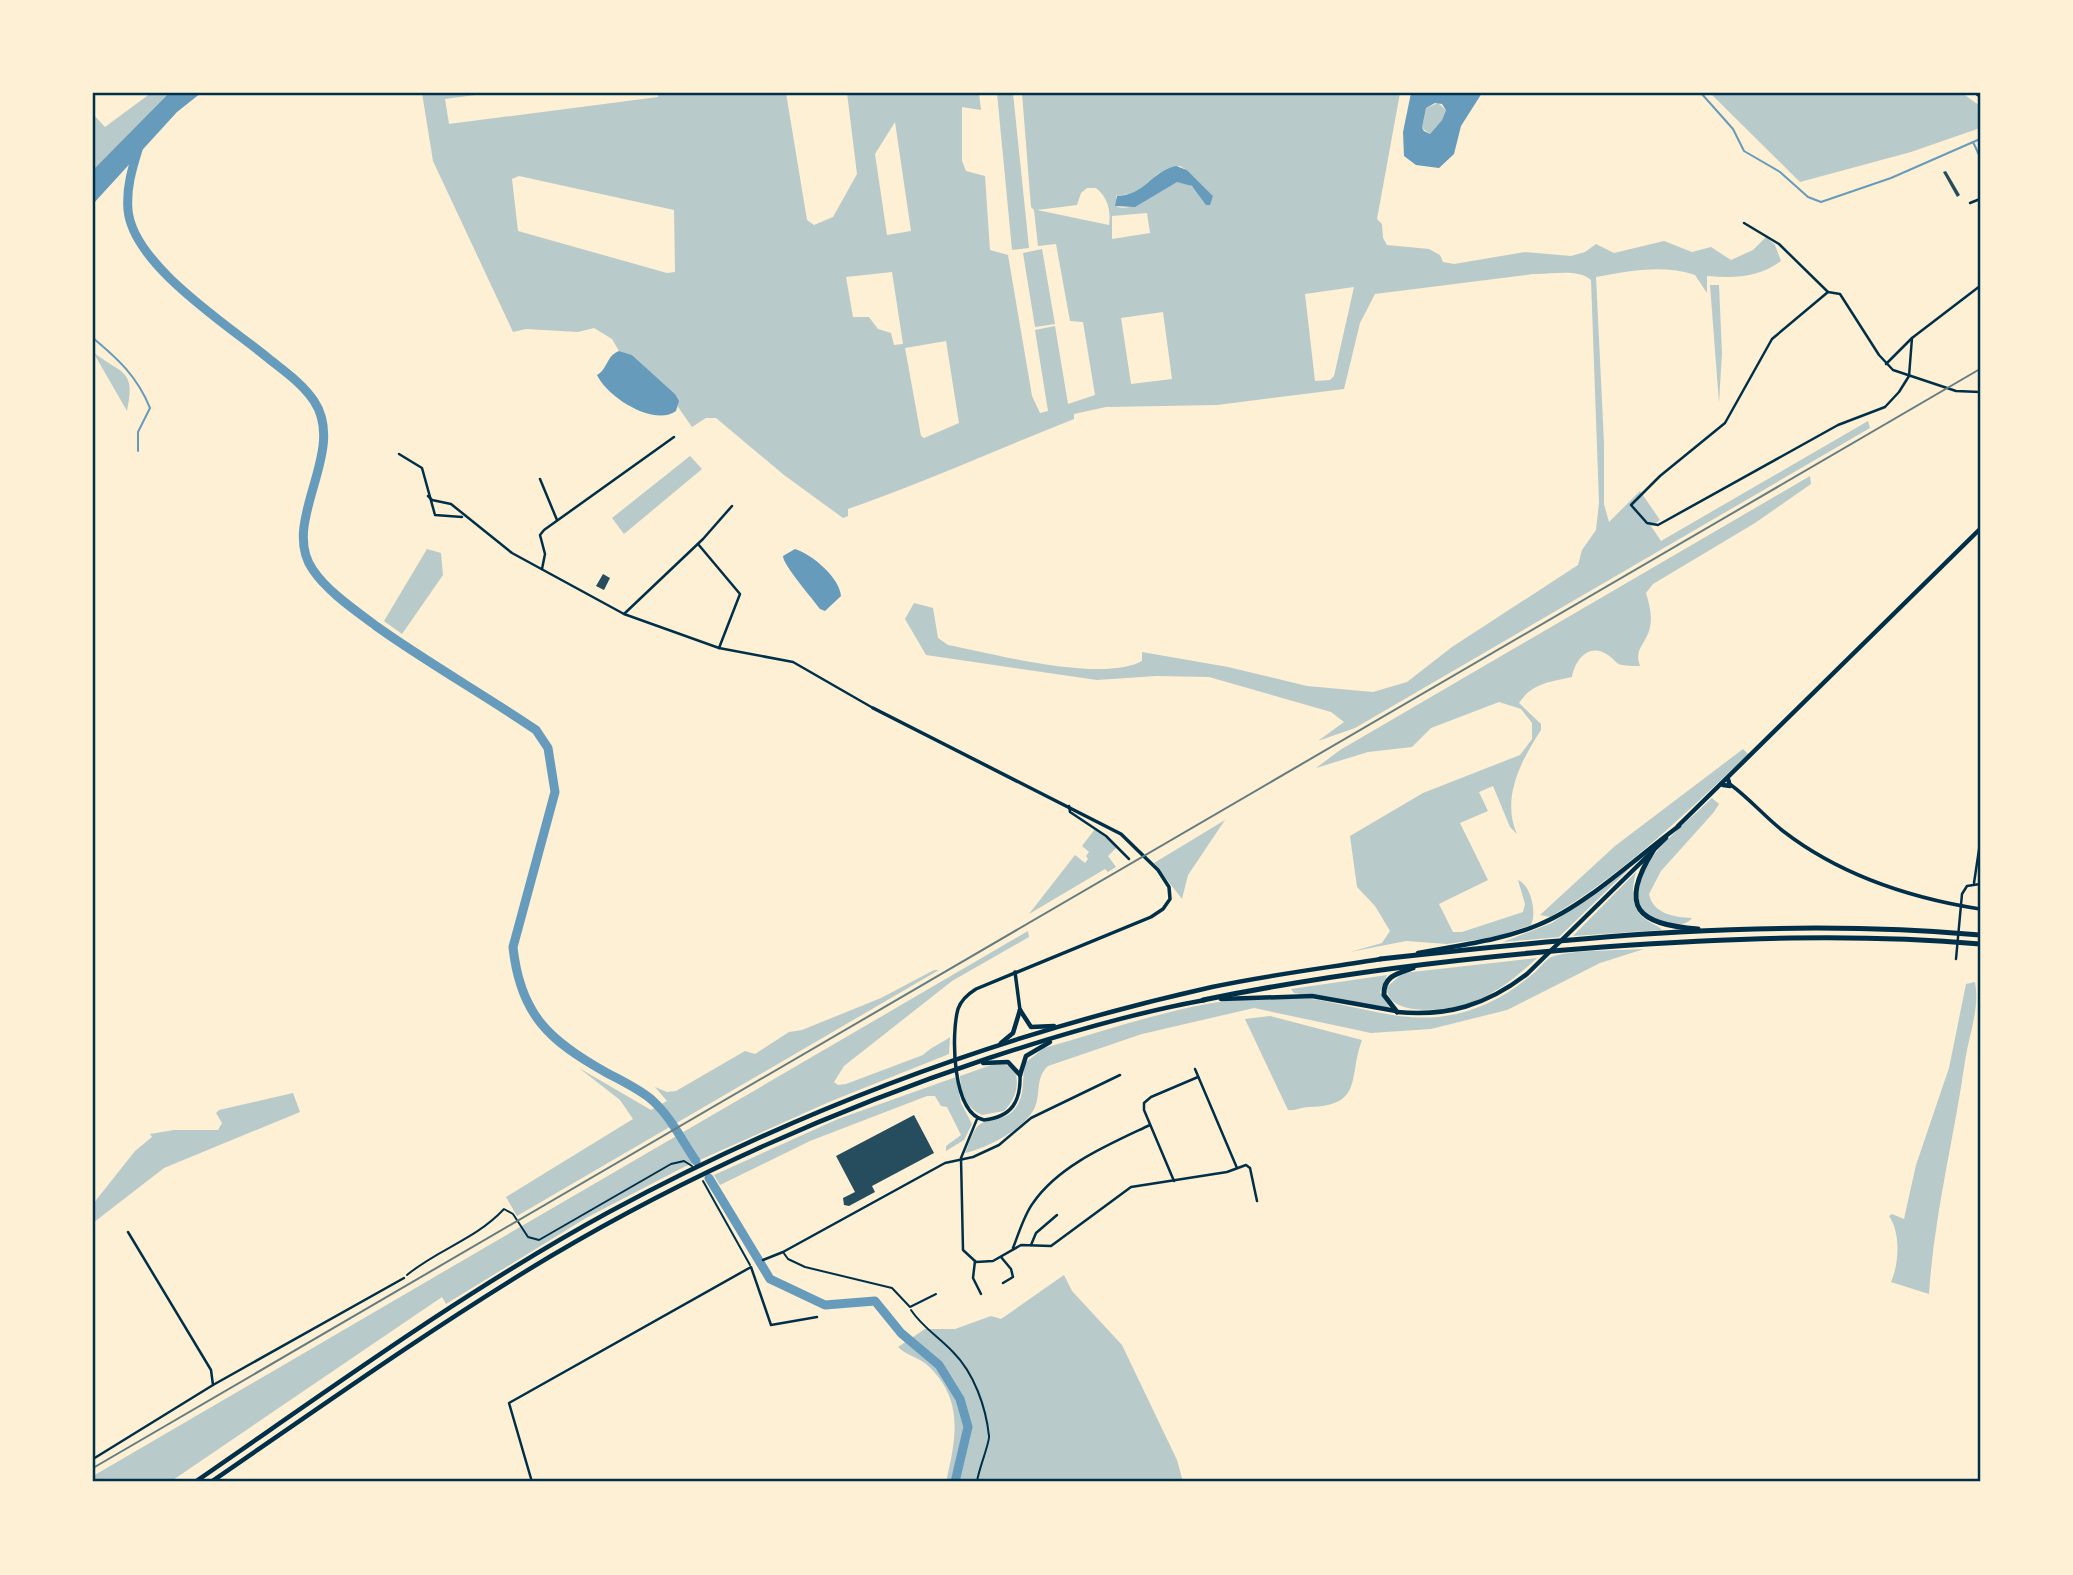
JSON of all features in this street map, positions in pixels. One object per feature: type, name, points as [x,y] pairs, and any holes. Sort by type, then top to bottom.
[{"type":"highway","points":[[1653,851],[1635,886],[1636,899],[1643,913],[1664,926],[1718,930]]},
{"type":"highway","points":[[1380,960],[1568,940],[1718,930],[1840,927],[1980,935]]},
{"type":"highway","points":[[1203,1000],[1326,977],[1426,963],[1728,939],[1839,937],[1980,944]]},
{"type":"highway","points":[[1397,1012],[1384,995],[1385,983],[1398,973],[1426,963]]},
{"type":"main road","points":[[211,1482],[505,1284],[619,1217],[716,1168],[860,1105],[971,1064],[1062,1035],[1203,1000],[1295,995],[1397,1012],[1439,1013],[1465,1008],[1494,996],[1527,974],[1723,785],[1724,779],[1728,779],[1980,529]]},
{"type":"main road","points":[[1723,785],[1727,788],[1731,785],[1728,779]]},
{"type":"main road","points":[[195,1482],[500,1277],[607,1214],[711,1160],[856,1096],[972,1053],[1069,1024],[1214,987],[1492,939],[1540,925],[1572,907],[1679,825]]},
{"type":"main road","points":[[1020,1010],[1026,1022],[1034,1028],[1069,1024]]},
{"type":"main road","points":[[997,1046],[1013,1033],[1020,1010]]},
{"type":"main road","points":[[1020,1075],[1022,1063],[1028,1055],[1062,1035]]},
{"type":"main road","points":[[971,1064],[1004,1061],[1013,1064],[1020,1075]]},
{"type":"street","points":[[1976,93],[1980,96]]},
{"type":"street","points":[[1970,204],[1980,199]]},
{"type":"street","points":[[1744,223],[1779,244],[1828,292],[1840,294],[1886,364],[1909,376],[1956,391],[1980,392]]},
{"type":"street","points":[[1886,364],[1912,338],[1980,286]]},
{"type":"street","points":[[1828,292],[1772,339],[1725,423],[1660,476],[1631,505],[1647,523],[1657,525],[1838,425],[1885,407],[1899,393],[1909,376],[1912,338]]},
{"type":"street","points":[[542,569],[545,554],[540,535],[674,437]]},
{"type":"street","points":[[399,454],[422,468],[430,507],[437,517],[464,517]]},
{"type":"street","points":[[540,479],[557,520]]},
{"type":"street","points":[[428,496],[436,502],[447,502],[499,544],[624,614],[719,648],[793,662],[873,708],[1121,834],[1153,865],[1169,887],[1170,899],[1163,909],[973,990],[958,1009],[959,1087],[964,1106],[976,1119]]},
{"type":"street","points":[[430,507],[436,502]]},
{"type":"street","points":[[624,614],[698,544],[732,506]]},
{"type":"street","points":[[698,544],[740,594],[719,648]]},
{"type":"street","points":[[1731,785],[1783,831],[1825,859],[1887,886],[1980,909]]},
{"type":"street","points":[[1069,806],[1069,810],[1106,836],[1129,859]]},
{"type":"street","points":[[1974,883],[1980,843]]},
{"type":"street","points":[[1956,959],[1962,894],[1967,886],[1980,884]]},
{"type":"street","points":[[1015,972],[1020,1010]]},
{"type":"street","points":[[1195,1069],[1237,1168]]},
{"type":"street","points":[[763,1260],[783,1252],[900,1186],[961,1158],[973,1157],[999,1145],[1031,1118],[1120,1074]]},
{"type":"street","points":[[976,1119],[996,1118],[1014,1107],[1020,1093],[1020,1075]]},
{"type":"street","points":[[1174,1181],[1150,1125],[1144,1103],[1151,1097],[1198,1077]]},
{"type":"street","points":[[976,1119],[961,1158],[963,1250],[975,1261],[989,1262],[1013,1248],[1053,1244],[1131,1187],[1174,1181],[1245,1165],[1250,1168],[1257,1201]]},
{"type":"street","points":[[1013,1248],[1033,1203],[1062,1175],[1104,1147],[1150,1125]]},
{"type":"street","points":[[1031,1245],[1036,1233],[1057,1215]]},
{"type":"street","points":[[128,1232],[211,1370],[214,1385]]},
{"type":"street","points":[[1001,1256],[1011,1269],[1013,1277],[1003,1283]]},
{"type":"street","points":[[975,1261],[973,1278],[981,1294]]},
{"type":"street","points":[[532,1482],[509,1403],[751,1267],[771,1325],[817,1317]]},
{"type":"street","points":[[93,1459],[214,1385],[404,1278]]},
{"type":"lane","points":[[783,1252],[788,1259],[805,1267],[897,1290],[909,1307],[936,1294]]},
{"type":"path","points":[[404,1278],[423,1262],[469,1239],[504,1209],[513,1214],[528,1237],[539,1240],[624,1189],[671,1164],[684,1161],[690,1164],[704,1182],[751,1267]]},
{"type":"path","points":[[909,1307],[920,1323],[962,1362],[982,1401],[990,1438],[981,1460],[977,1482]]},
{"type":"shaded area","points":[[151,93],[169,93],[93,170],[93,114],[105,127]]},
{"type":"shaded area","points":[[422,93],[490,93],[445,99],[449,124],[658,97],[658,93],[786,93],[807,220],[814,225],[833,217],[857,174],[847,93],[979,93],[981,110],[962,107],[962,161],[966,171],[985,176],[990,250],[1008,255],[1032,396],[1040,413],[1048,411],[1035,330],[1055,326],[1068,404],[1095,395],[1083,322],[1070,321],[1056,244],[1038,246],[1034,210],[1031,207],[1022,93],[1400,93],[1377,219],[1382,224],[1383,238],[1387,245],[1429,249],[1440,255],[1443,262],[1454,264],[1525,252],[1571,256],[1585,252],[1596,244],[1614,253],[1664,241],[1692,252],[1711,247],[1731,260],[1753,250],[1766,237],[1775,245],[1781,261],[1764,271],[1746,276],[1707,276],[1707,293],[1695,275],[1671,270],[1633,271],[1596,277],[1604,443],[1604,504],[1609,522],[1640,491],[1660,520],[1651,526],[1661,541],[1868,421],[1870,428],[1355,728],[1318,741],[1344,722],[1331,712],[1209,677],[1156,676],[1097,680],[926,655],[905,619],[914,603],[933,608],[938,638],[948,645],[1047,665],[1101,669],[1124,667],[1142,661],[1142,652],[1228,667],[1307,686],[1373,692],[1407,682],[1452,647],[1578,565],[1582,550],[1596,530],[1599,503],[1591,280],[1585,276],[1571,273],[1533,274],[1375,294],[1360,323],[1344,389],[1217,405],[1106,407],[1074,414],[1074,419],[848,509],[848,516],[843,518],[784,475],[716,418],[706,418],[692,427],[678,407],[675,394],[632,355],[619,351],[612,339],[594,328],[578,332],[526,329],[513,332],[433,161]],"holes":[[[895,122],[911,231],[887,235],[875,154]],[[1180,166],[1213,196],[1177,182],[1165,186],[1132,206],[1117,207],[1116,196],[1136,193],[1159,173]],[[519,176],[674,210],[675,272],[667,273],[518,231],[512,179]],[[1087,188],[1096,188],[1108,205],[1109,225],[1037,210],[1077,205],[1081,193]],[[1147,213],[1150,233],[1112,239],[1112,216]],[[892,272],[903,344],[894,345],[891,333],[878,329],[869,317],[853,317],[846,277]],[[1354,287],[1334,376],[1330,380],[1315,381],[1305,294]],[[1163,312],[1172,379],[1131,384],[1121,318]],[[946,341],[959,423],[924,438],[921,436],[905,348]]]},
{"type":"shaded area","points":[[997,93],[1013,93],[1029,248],[1012,250]]},
{"type":"shaded area","points":[[1710,93],[1962,93],[1980,106],[1980,128],[1911,152],[1800,182]]},
{"type":"shaded area","points":[[1438,103],[1446,110],[1442,120],[1430,134],[1422,128],[1426,108]]},
{"type":"shaded area","points":[[1042,249],[1055,324],[1035,327],[1023,253]]},
{"type":"shaded area","points":[[1710,285],[1719,285],[1722,353],[1719,403]]},
{"type":"shaded area","points":[[93,352],[128,379],[130,397],[127,411]]},
{"type":"shaded area","points":[[690,456],[702,469],[624,534],[612,518]]},
{"type":"shaded area","points":[[1810,476],[1811,484],[1755,523],[1653,584],[1646,593],[1651,621],[1639,651],[1640,666],[1622,665],[1601,652],[1589,652],[1580,659],[1572,677],[1536,687],[1519,703],[1541,724],[1541,730],[1520,767],[1512,793],[1511,807],[1517,834],[1510,827],[1493,786],[1479,792],[1488,811],[1460,823],[1488,880],[1439,904],[1453,932],[1462,932],[1523,912],[1525,904],[1518,880],[1526,887],[1532,900],[1531,925],[1495,937],[1447,944],[1406,941],[1350,952],[1382,943],[1390,931],[1375,906],[1357,887],[1350,836],[1423,793],[1520,755],[1532,739],[1532,723],[1521,709],[1499,702],[1431,728],[1412,747],[1368,752],[1316,768],[1340,750]]},
{"type":"shaded area","points":[[427,549],[441,553],[443,575],[402,634],[384,621]]},
{"type":"shaded area","points":[[1743,749],[1748,754],[1629,862],[1604,882],[1550,917],[1540,915],[1615,846]]},
{"type":"shaded area","points":[[1712,798],[1719,804],[1714,812],[1661,871],[1649,894],[1655,906],[1665,913],[1692,918],[1679,925],[1662,923],[1648,914],[1639,901],[1643,874],[1657,851]]},
{"type":"shaded area","points":[[1225,820],[1188,875],[1182,899],[1154,863]]},
{"type":"shaded area","points":[[1095,829],[1117,847],[1108,856],[1116,867],[1108,872],[1105,869],[1029,914],[1075,855],[1085,863],[1089,852],[1082,846]]},
{"type":"shaded area","points":[[1630,868],[1559,937],[1503,942],[1552,923]]},
{"type":"shaded area","points":[[1636,872],[1633,886],[1635,906],[1642,917],[1662,930],[1573,936]]},
{"type":"shaded area","points":[[1028,931],[1029,937],[952,981],[844,1066],[834,1082],[838,1085],[846,1084],[923,1055],[950,1037],[949,1054],[829,1102],[684,1167],[586,1218],[446,1304],[442,1297],[170,1482],[93,1482],[93,1476]]},
{"type":"shaded area","points":[[1644,949],[1600,963],[1507,1010],[1431,1029],[1371,1033],[1254,1008],[1142,1034],[1048,1066],[1041,1076],[1035,1107],[1023,1123],[994,1142],[965,1153],[977,1127],[987,1121],[1004,1117],[1015,1109],[1022,1093],[1025,1063],[1044,1048],[1167,1013],[1230,1000],[1262,997],[1312,999],[1407,1017],[1426,1018],[1458,1014],[1504,995],[1551,957],[1586,951]]},
{"type":"shaded area","points":[[1537,958],[1516,977],[1493,992],[1476,1001],[1454,1007],[1424,1010],[1409,1008],[1390,997],[1387,987],[1403,973]]},
{"type":"shaded area","points":[[934,970],[939,970],[517,1216],[506,1197],[633,1119],[620,1100],[579,1068],[651,1110],[667,1101],[655,1087],[667,1092],[676,1091],[745,1051],[755,1054],[789,1032],[802,1030],[881,998]]},
{"type":"shaded area","points":[[1387,975],[1380,992],[1390,1008],[1294,993],[1291,989]]},
{"type":"shaded area","points":[[1975,982],[1975,1012],[1940,1206],[1929,1294],[1891,1282],[1898,1249],[1896,1231],[1889,1216],[1892,1214],[1904,1219],[1916,1165],[1949,1068],[1966,984]]},
{"type":"shaded area","points":[[1270,1016],[1362,1040],[1354,1077],[1346,1095],[1339,1101],[1326,1105],[1288,1110],[1245,1019]]},
{"type":"shaded area","points":[[997,1063],[1013,1067],[1017,1079],[1016,1090],[1004,1111],[982,1115],[965,1099],[960,1076]]},
{"type":"shaded area","points":[[956,1077],[961,1103],[972,1124],[964,1140],[946,1151],[946,1146],[961,1135],[947,1107],[941,1106],[935,1096],[927,1096],[810,1141],[720,1185],[714,1175],[838,1119]]},
{"type":"shaded area","points":[[293,1093],[300,1112],[164,1168],[93,1223],[93,1204],[135,1151],[152,1137],[150,1134],[174,1130],[218,1130],[222,1123],[216,1113],[219,1110]]},
{"type":"shaded area","points":[[1064,1275],[1072,1291],[1122,1345],[1177,1460],[1183,1482],[946,1482],[953,1450],[952,1405],[938,1377],[923,1362],[898,1347],[925,1329],[955,1329],[991,1316],[1001,1319]]},
{"type":"water","points":[[169,93],[201,93],[177,112],[93,204],[93,170]]},
{"type":"water","points":[[1411,93],[1482,93],[1461,126],[1454,154],[1439,168],[1416,165],[1404,156],[1403,132]],"holes":[[[1435,103],[1442,104],[1446,110],[1442,120],[1430,134],[1424,131],[1422,128],[1426,108]]]},
{"type":"water","points":[[1176,166],[1187,170],[1213,196],[1210,205],[1206,205],[1192,186],[1177,182],[1135,207],[1115,206],[1117,196],[1135,192],[1160,173]]},
{"type":"water","points":[[619,351],[632,355],[675,394],[679,401],[676,411],[667,415],[644,412],[621,400],[602,384],[597,375]]},
{"type":"water","points":[[795,549],[824,568],[836,582],[841,596],[825,611],[820,609],[784,560],[783,556]]},
{"type":"building","points":[[1946,171],[1960,195],[1957,197],[1943,172]]},
{"type":"building","points":[[603,574],[610,578],[604,590],[596,586]]},
{"type":"building","points":[[914,1115],[934,1153],[872,1186],[875,1192],[849,1206],[844,1205],[843,1198],[855,1192],[836,1156]]},
{"type":"waterway","points":[[1701,93],[1733,129],[1744,151],[1780,172],[1808,197],[1821,202],[1891,178],[1980,139]]},
{"type":"waterway","points":[[1973,142],[1980,157]]},
{"type":"waterway","points":[[140,143],[129,184],[128,210],[134,231],[146,252],[185,292],[298,383],[314,401],[322,421],[323,442],[304,531],[305,551],[313,570],[334,593],[376,626],[536,730],[548,748],[555,792],[513,947],[522,990],[531,1008],[541,1023],[569,1049],[652,1100],[671,1121],[696,1161]]},
{"type":"waterway","points":[[93,338],[126,369],[150,408],[138,432],[138,451]]},
{"type":"waterway","points":[[709,1178],[770,1279],[825,1305],[875,1301],[901,1333],[939,1365],[960,1399],[968,1427],[955,1482]]},
{"type":"railway","points":[[93,1468],[1980,369]]}]
